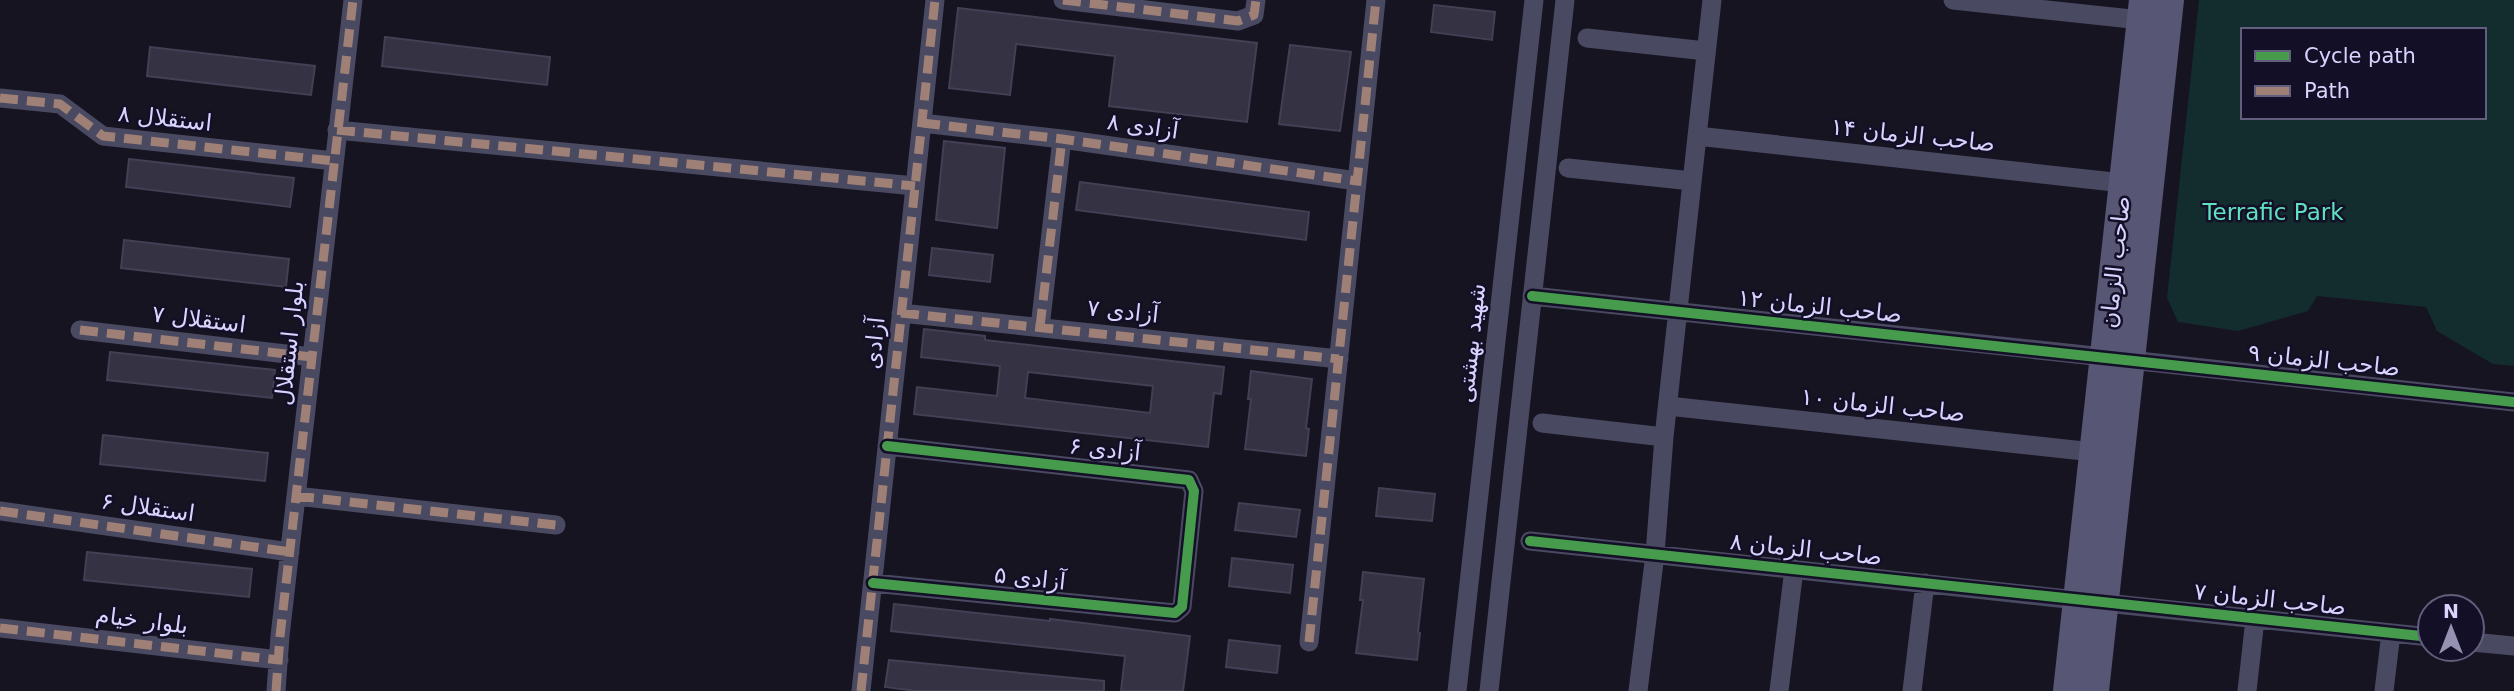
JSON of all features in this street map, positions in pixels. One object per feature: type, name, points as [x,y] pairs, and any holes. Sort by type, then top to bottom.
[{"type":"street","name":"بلوار استقلال","points":[[276,691],[353,0]]},
{"type":"street","name":"آزادی","points":[[861,691],[935,0]]},
{"type":"street","points":[[1063,0],[1238,21],[1254,15],[1256,0]]},
{"type":"street","points":[[1309,642],[1376,0]]},
{"type":"street","name":"شهید بهشتی","points":[[1457,691],[1534,0]]},
{"type":"street","points":[[1489,691],[1564,0]]},
{"type":"street","points":[[1638,691],[1655,554],[1664,436],[1712,0]]},
{"type":"street","points":[[1953,0],[2142,10]]},
{"type":"street","name":"صاحب الزمان","points":[[2067,691],[2093,452],[2117,359],[2170,0]]},
{"type":"street","name":"صاحب الزمان","points":[[2095,691],[2106,603],[2123,183],[2142,10]]},
{"type":"street","points":[[1587,38],[1706,51]]},
{"type":"street","name":"استقلال ۸","points":[[0,98],[60,104],[103,136],[334,161]]},
{"type":"street","name":"آزادی ۸","points":[[922,123],[1062,139],[1357,181]]},
{"type":"street","points":[[337,130],[915,186]]},
{"type":"street","name":"صاحب الزمان ۱۴","points":[[1697,136],[2123,183]]},
{"type":"street","points":[[1040,327],[1062,139]]},
{"type":"street","points":[[1568,168],[1692,181]]},
{"type":"street","name":"صاحب الزمان ۱۲","points":[[1532,296],[2117,359]]},
{"type":"street","name":"آزادی ۷","points":[[901,313],[1339,359]]},
{"type":"street","name":"استقلال ۷","points":[[80,330],[312,357]]},
{"type":"street","name":"صاحب الزمان ۹","points":[[2117,359],[2514,402]]},
{"type":"street","name":"صاحب الزمان ۱۰","points":[[1668,406],[2093,452]]},
{"type":"street","points":[[1542,423],[1664,436]]},
{"type":"street","name":"آزادی ۶","points":[[887,446],[1189,480],[1194,491],[1182,607]]},
{"type":"street","points":[[296,496],[556,525]]},
{"type":"street","name":"استقلال ۶","points":[[0,511],[290,552]]},
{"type":"street","name":"صاحب الزمان ۸","points":[[1530,541],[2077,600]]},
{"type":"street","points":[[1779,691],[1794,569]]},
{"type":"street","name":"آزادی ۵","points":[[873,583],[1174,613],[1182,607]]},
{"type":"street","points":[[1912,691],[1925,583]]},
{"type":"street","points":[[2077,600],[2106,603]]},
{"type":"street","name":"صاحب الزمان ۷","points":[[2106,603],[2416,636]]},
{"type":"street","points":[[2247,691],[2255,619]]},
{"type":"street","name":"بلوار خیام","points":[[0,628],[279,660]]},
{"type":"street","points":[[2384,691],[2391,633]]},
{"type":"street","points":[[2486,643],[2514,646]]},
{"type":"green space","name":"Terrafic Park","points":[[2199,0],[2514,0],[2514,366],[2493,364],[2437,331],[2426,307],[2317,296],[2308,311],[2238,331],[2178,322],[2167,298]]},
{"type":"building","points":[[1434,5],[1495,12],[1492,40],[1431,32]]},
{"type":"building","points":[[958,8],[1257,43],[1247,122],[1109,106],[1115,56],[1016,44],[1010,95],[949,88]]},
{"type":"building","points":[[385,37],[550,57],[547,85],[382,66]]},
{"type":"building","points":[[1290,45],[1351,52],[1340,131],[1279,124]]},
{"type":"building","points":[[150,47],[315,66],[311,95],[147,76]]},
{"type":"building","points":[[944,141],[1005,148],[997,228],[936,220]]},
{"type":"building","points":[[129,159],[294,178],[290,207],[126,187]]},
{"type":"building","points":[[1080,182],[1309,212],[1306,240],[1076,210]]},
{"type":"building","points":[[124,240],[289,259],[286,287],[121,268]]},
{"type":"building","points":[[932,248],[993,255],[990,282],[929,275]]},
{"type":"building","points":[[924,329],[985,336],[985,340],[1224,367],[1221,394],[1214,393],[1208,447],[914,414],[917,387],[997,396],[1000,366],[921,357]],"holes":[[[1028,372],[1153,386],[1150,413],[1025,398]]]},
{"type":"building","points":[[110,352],[275,370],[272,398],[107,380]]},
{"type":"building","points":[[1251,371],[1312,379],[1306,428],[1309,429],[1306,456],[1245,449],[1251,399],[1248,399]]},
{"type":"building","points":[[103,435],[268,453],[265,481],[100,464]]},
{"type":"building","points":[[1379,488],[1435,494],[1432,521],[1376,516]]},
{"type":"building","points":[[1239,503],[1300,510],[1296,537],[1235,530]]},
{"type":"building","points":[[87,552],[252,569],[249,597],[84,580]]},
{"type":"building","points":[[1232,558],[1293,565],[1290,593],[1229,586]]},
{"type":"building","points":[[1363,572],[1424,579],[1417,660],[1356,653],[1363,600],[1360,600]]},
{"type":"building","points":[[894,604],[1190,636],[1183,691],[1121,691],[1125,656],[891,631]]},
{"type":"building","points":[[1229,640],[1280,646],[1277,673],[1226,667]]},
{"type":"building","points":[[889,660],[1104,681],[1104,691],[916,691],[885,687]]},
{"type":"marked path","points":[[276,691],[280,636],[353,0]]},
{"type":"marked path","points":[[861,691],[935,0]]},
{"type":"marked path","points":[[1063,0],[1238,21],[1254,15],[1256,0]]},
{"type":"marked path","points":[[1309,642],[1376,0]]},
{"type":"marked path","points":[[0,98],[60,104],[103,136],[334,161]]},
{"type":"marked path","points":[[922,123],[1062,139],[1357,181]]},
{"type":"marked path","points":[[337,130],[915,186]]},
{"type":"marked path","points":[[1040,327],[1062,139]]},
{"type":"marked path","points":[[901,313],[1339,359]]},
{"type":"marked path","points":[[80,330],[312,357]]},
{"type":"marked path","points":[[296,496],[556,525]]},
{"type":"marked path","points":[[0,511],[290,552]]},
{"type":"marked path","points":[[0,628],[279,660]]},
{"type":"cycle path","points":[[1532,296],[2514,402]]},
{"type":"cycle path","points":[[873,583],[1175,613],[1182,607],[1194,491],[1189,480],[887,446]]},
{"type":"cycle path","points":[[1530,541],[2416,636]]}]
